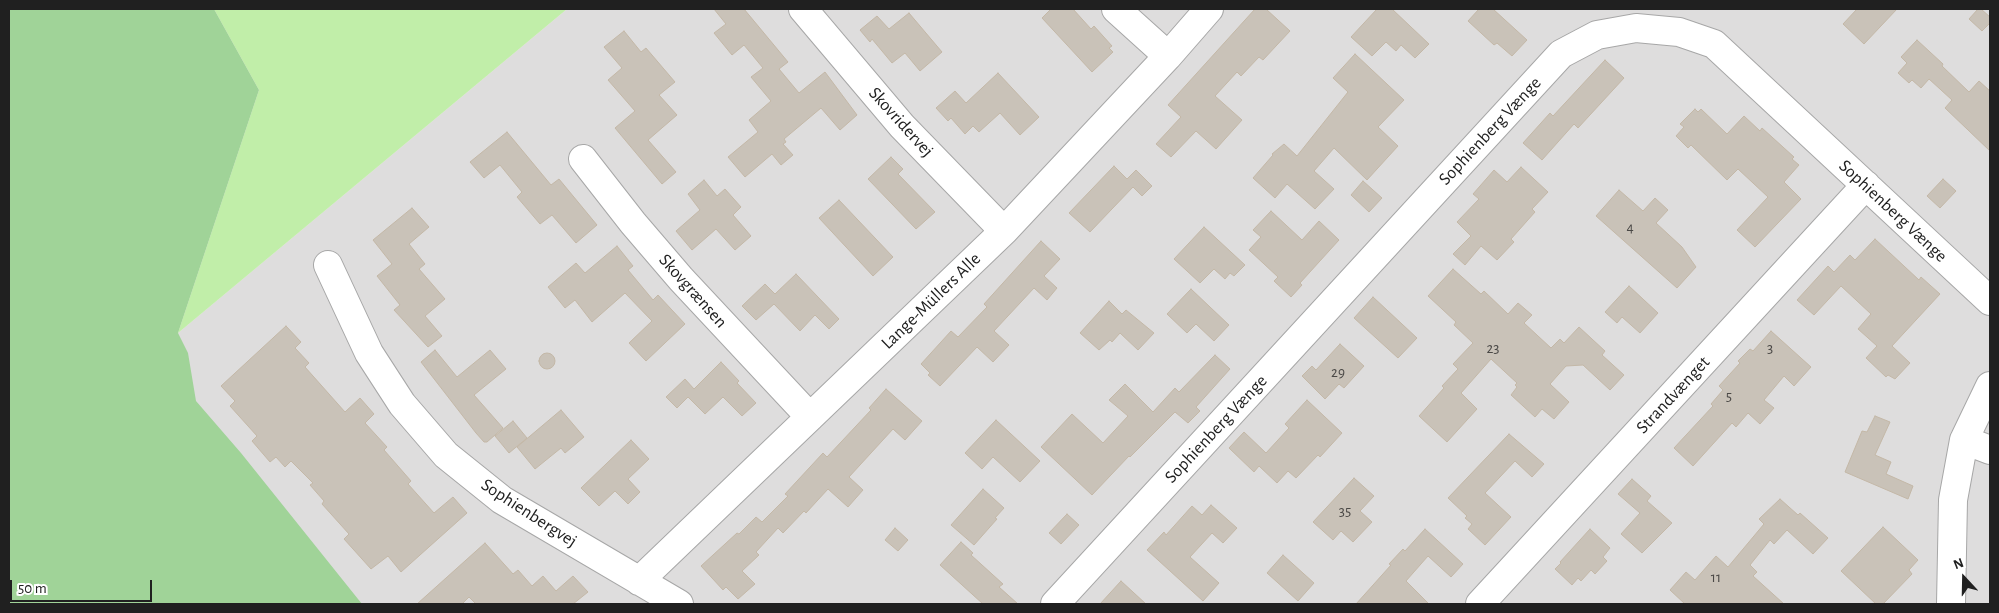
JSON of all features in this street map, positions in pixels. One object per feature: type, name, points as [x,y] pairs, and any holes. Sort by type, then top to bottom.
[{"type":"street","name":"Skovridervej","points":[[803,9],[902,126],[1004,231]]},
{"type":"street","points":[[1116,9],[1168,56]]},
{"type":"street","name":"Lange-Müllers Alle","points":[[640,581],[1004,231],[1168,56],[1209,9]]},
{"type":"street","name":"Sophienberg Vænge","points":[[1056,604],[1561,54],[1597,35],[1636,28],[1679,32],[1714,44],[1990,301]]},
{"type":"street","name":"Skovgrænsen","points":[[583,159],[680,279],[810,417]]},
{"type":"street","name":"Strandvænget","points":[[1480,604],[1866,185]]},
{"type":"street","name":"Sophienbergvej","points":[[328,265],[369,353],[402,404],[446,455],[502,500],[679,604]]},
{"type":"street","points":[[1951,604],[1953,500],[1964,440],[1990,386]]},
{"type":"street","points":[[1964,440],[1990,450]]},
{"type":"shaded area","points":[[567,9],[1990,9],[1990,604],[9,604],[178,333]]},
{"type":"green space","points":[[9,9],[214,9],[259,90],[178,333],[188,353],[196,401],[241,453],[362,604],[9,604]]},
{"type":"green space","points":[[214,9],[567,9],[178,333],[259,90]]},
{"type":"building","points":[[714,9],[744,9],[788,62],[779,69],[799,93],[825,72],[857,115],[840,130],[821,108],[784,139],[786,142],[783,144],[793,155],[781,165],[772,154],[745,177],[728,157],[758,132],[749,120],[771,101],[751,77],[763,68],[744,45],[732,55],[714,33],[726,24]]},
{"type":"building","points":[[1051,9],[1073,9],[1091,29],[1094,26],[1112,46],[1109,48],[1113,52],[1092,72],[1042,18]]},
{"type":"building","points":[[1255,9],[1266,9],[1290,31],[1263,60],[1259,57],[1241,76],[1237,72],[1215,96],[1242,120],[1216,149],[1196,131],[1171,157],[1156,144],[1181,117],[1168,105]]},
{"type":"building","points":[[1377,9],[1392,9],[1429,44],[1415,58],[1401,45],[1396,51],[1386,42],[1372,56],[1351,37]]},
{"type":"building","points":[[1479,9],[1493,9],[1527,40],[1512,56],[1497,43],[1494,45],[1468,21]]},
{"type":"building","points":[[1857,9],[1897,9],[1864,44],[1843,24]]},
{"type":"building","points":[[1978,9],[1981,9],[1990,17],[1990,23],[1982,31],[1969,19]]},
{"type":"building","points":[[909,13],[942,52],[920,71],[905,53],[892,63],[872,39],[870,42],[860,30],[877,16],[889,29]]},
{"type":"building","points":[[624,31],[641,52],[646,48],[675,82],[659,95],[677,115],[648,140],[676,172],[662,184],[615,128],[635,111],[608,80],[622,68],[604,47]]},
{"type":"building","points":[[1917,40],[1969,92],[1979,81],[1990,91],[1990,151],[1945,108],[1952,100],[1929,79],[1921,88],[1912,80],[1909,83],[1898,73],[1907,63],[1901,57]]},
{"type":"building","points":[[1355,54],[1404,100],[1378,127],[1398,146],[1367,180],[1334,148],[1314,171],[1334,189],[1315,209],[1287,184],[1275,198],[1253,178],[1272,154],[1284,144],[1297,156],[1348,92],[1333,78]]},
{"type":"building","points":[[1605,60],[1624,78],[1578,128],[1574,124],[1542,160],[1523,143],[1550,113],[1553,116]]},
{"type":"building","points":[[998,73],[1039,117],[1020,135],[1000,113],[979,132],[973,126],[965,134],[951,118],[948,121],[936,108],[955,91],[966,103]]},
{"type":"building","points":[[1695,109],[1698,112],[1701,109],[1727,134],[1744,116],[1760,131],[1762,128],[1794,157],[1792,159],[1799,165],[1784,182],[1801,199],[1755,247],[1737,230],[1768,197],[1738,169],[1727,180],[1691,145],[1688,148],[1676,136],[1684,127],[1680,124]]},
{"type":"building","points":[[507,132],[551,185],[559,179],[597,225],[576,243],[552,215],[540,224],[517,197],[522,192],[500,165],[484,178],[470,162]]},
{"type":"building","points":[[891,157],[903,169],[898,174],[935,212],[916,229],[868,179]]},
{"type":"building","points":[[1114,166],[1127,179],[1136,170],[1152,186],[1142,196],[1133,187],[1090,232],[1069,213]]},
{"type":"building","points":[[1521,167],[1548,192],[1532,209],[1535,212],[1511,239],[1514,242],[1497,260],[1481,246],[1465,265],[1453,254],[1471,236],[1457,222],[1479,199],[1473,194],[1494,170],[1507,182]]},
{"type":"building","points":[[1943,179],[1956,191],[1940,208],[1927,196]]},
{"type":"building","points":[[704,180],[717,196],[725,189],[741,207],[733,215],[751,236],[735,250],[716,229],[692,250],[676,231],[700,210],[688,194]]},
{"type":"building","points":[[1363,181],[1382,198],[1369,212],[1351,195]]},
{"type":"building","points":[[1619,190],[1643,211],[1655,198],[1668,210],[1656,223],[1682,247],[1696,267],[1677,288],[1596,216]]},
{"type":"building","points":[[839,200],[893,257],[873,276],[819,218]]},
{"type":"building","points":[[412,208],[429,227],[409,244],[425,264],[419,269],[445,299],[425,316],[442,336],[428,347],[394,310],[400,305],[377,276],[392,264],[373,240]]},
{"type":"building","points":[[1271,211],[1302,240],[1319,221],[1339,240],[1300,283],[1302,285],[1291,297],[1274,281],[1278,277],[1249,250],[1261,237],[1253,230]]},
{"type":"building","points":[[1204,227],[1245,265],[1234,276],[1230,273],[1225,279],[1214,269],[1200,283],[1174,259]]},
{"type":"building","points":[[1875,239],[1919,280],[1921,277],[1940,294],[1892,346],[1910,363],[1895,379],[1888,375],[1886,377],[1866,358],[1877,346],[1858,329],[1871,314],[1841,286],[1814,315],[1797,300],[1828,266],[1834,272],[1850,255],[1855,260]]},
{"type":"building","points":[[1041,241],[1060,259],[1044,276],[1057,288],[1047,300],[1034,288],[994,331],[1009,345],[993,362],[977,347],[940,386],[928,375],[930,373],[921,364],[951,331],[958,337],[987,307],[984,304]]},
{"type":"building","points":[[617,246],[633,266],[628,270],[653,300],[658,295],[685,324],[646,361],[629,343],[652,321],[625,293],[592,322],[575,300],[565,308],[548,287],[576,263],[585,273]]},
{"type":"building","points":[[1453,269],[1481,294],[1484,291],[1508,314],[1518,303],[1532,315],[1524,323],[1551,348],[1560,339],[1564,343],[1579,327],[1605,351],[1602,355],[1624,375],[1610,390],[1583,365],[1566,366],[1550,384],[1569,402],[1554,419],[1542,409],[1535,417],[1511,395],[1517,387],[1515,385],[1517,383],[1491,359],[1461,393],[1477,409],[1447,442],[1419,416],[1458,369],[1453,364],[1473,343],[1454,325],[1456,322],[1428,296]]},
{"type":"building","points":[[796,274],[839,319],[829,329],[815,315],[800,331],[774,304],[756,320],[742,306],[765,284],[775,294]]},
{"type":"building","points":[[1629,286],[1658,313],[1640,333],[1622,317],[1617,323],[1605,312]]},
{"type":"building","points":[[1191,289],[1229,325],[1214,341],[1196,324],[1187,333],[1167,314]]},
{"type":"building","points":[[1373,297],[1417,338],[1398,358],[1354,318]]},
{"type":"building","points":[[1109,301],[1122,314],[1126,310],[1154,333],[1138,350],[1120,333],[1112,342],[1110,340],[1099,350],[1080,333]]},
{"type":"building","points":[[286,326],[301,342],[295,348],[309,363],[305,367],[345,412],[360,398],[374,414],[365,423],[387,447],[384,450],[411,481],[408,484],[434,513],[453,497],[467,513],[401,572],[388,556],[371,569],[344,539],[349,534],[322,504],[324,501],[310,485],[313,483],[291,461],[285,467],[276,457],[270,462],[252,441],[257,436],[230,406],[235,401],[221,386]]},
{"type":"building","points":[[1771,331],[1811,367],[1794,386],[1784,376],[1764,400],[1774,408],[1760,424],[1748,413],[1736,427],[1732,423],[1693,466],[1674,448],[1713,406],[1711,404],[1723,390],[1719,386],[1740,363],[1738,361],[1750,349],[1753,351]]},
{"type":"building","points":[[1340,344],[1364,366],[1344,388],[1339,384],[1325,399],[1302,376],[1312,366],[1316,370]]},
{"type":"building","points":[[435,350],[457,377],[490,350],[506,369],[474,395],[503,428],[487,442],[484,442],[476,433],[421,362]]},
{"type":"building","points":[[547,353],[553,355],[555,361],[553,367],[547,369],[541,367],[539,361],[541,355]]},
{"type":"building","points":[[1215,355],[1230,369],[1196,407],[1200,411],[1188,423],[1175,412],[1092,495],[1041,447],[1072,414],[1103,443],[1128,416],[1109,400],[1125,384],[1153,412],[1175,388],[1179,392]]},
{"type":"building","points":[[721,362],[756,403],[742,416],[723,397],[705,414],[688,397],[677,408],[666,397],[685,379],[694,389]]},
{"type":"building","points":[[886,389],[922,421],[905,440],[893,429],[849,477],[863,490],[848,507],[828,489],[806,513],[804,511],[783,533],[778,528],[756,552],[759,555],[742,571],[755,584],[738,599],[726,587],[723,590],[701,566],[756,517],[762,522],[788,496],[785,494],[823,453],[827,457],[871,410],[869,408]]},
{"type":"building","points":[[1307,400],[1342,433],[1320,457],[1318,455],[1296,478],[1288,471],[1277,483],[1259,466],[1254,472],[1229,448],[1244,432],[1266,453],[1289,428],[1285,424]]},
{"type":"building","points":[[561,410],[584,437],[565,453],[561,448],[535,469],[517,447]]},
{"type":"building","points":[[1875,416],[1890,422],[1875,455],[1891,462],[1886,474],[1913,486],[1908,499],[1845,472],[1862,431],[1867,432]]},
{"type":"building","points":[[996,420],[1040,461],[1020,482],[993,457],[982,469],[965,453]]},
{"type":"building","points":[[513,421],[527,438],[509,453],[495,436]]},
{"type":"building","points":[[1509,434],[1544,464],[1532,477],[1515,461],[1485,493],[1511,517],[1485,545],[1468,529],[1472,524],[1465,518],[1467,516],[1448,498]]},
{"type":"building","points":[[631,440],[649,459],[628,479],[640,492],[628,504],[615,491],[599,506],[581,488]]},
{"type":"building","points":[[1354,478],[1374,496],[1360,511],[1372,522],[1353,542],[1341,531],[1333,540],[1313,522]]},
{"type":"building","points":[[1632,479],[1651,496],[1647,501],[1672,523],[1642,553],[1621,534],[1640,513],[1618,494]]},
{"type":"building","points":[[983,489],[1004,508],[974,545],[951,525]]},
{"type":"building","points":[[1780,499],[1798,515],[1800,513],[1828,538],[1813,554],[1787,530],[1774,544],[1770,540],[1750,565],[1757,572],[1753,576],[1784,604],[1685,604],[1670,590],[1686,572],[1695,580],[1716,556],[1728,567],[1764,524],[1759,519]]},
{"type":"building","points":[[1211,505],[1237,528],[1223,543],[1212,533],[1190,557],[1219,583],[1203,601],[1147,550],[1164,532],[1166,535],[1192,506],[1202,515]]},
{"type":"building","points":[[1067,514],[1079,525],[1061,544],[1049,533]]},
{"type":"building","points":[[1883,527],[1918,560],[1909,570],[1912,574],[1883,604],[1876,604],[1841,571]]},
{"type":"building","points":[[895,528],[908,540],[898,551],[885,540]]},
{"type":"building","points":[[1425,529],[1463,564],[1451,577],[1428,556],[1406,581],[1429,604],[1356,604],[1391,565],[1389,564],[1403,549],[1405,551]]},
{"type":"building","points":[[1590,529],[1610,548],[1603,557],[1607,561],[1595,574],[1591,570],[1581,581],[1578,578],[1572,585],[1555,569]]},
{"type":"building","points":[[961,542],[973,553],[971,555],[1003,584],[999,587],[1018,604],[983,604],[940,565]]},
{"type":"building","points":[[485,543],[513,574],[518,570],[532,586],[543,576],[556,591],[573,576],[588,592],[573,604],[476,604],[469,597],[462,604],[417,604]]},
{"type":"building","points":[[1283,555],[1314,583],[1298,601],[1267,573]]},
{"type":"building","points":[[1121,581],[1146,604],[1100,604]]}]
